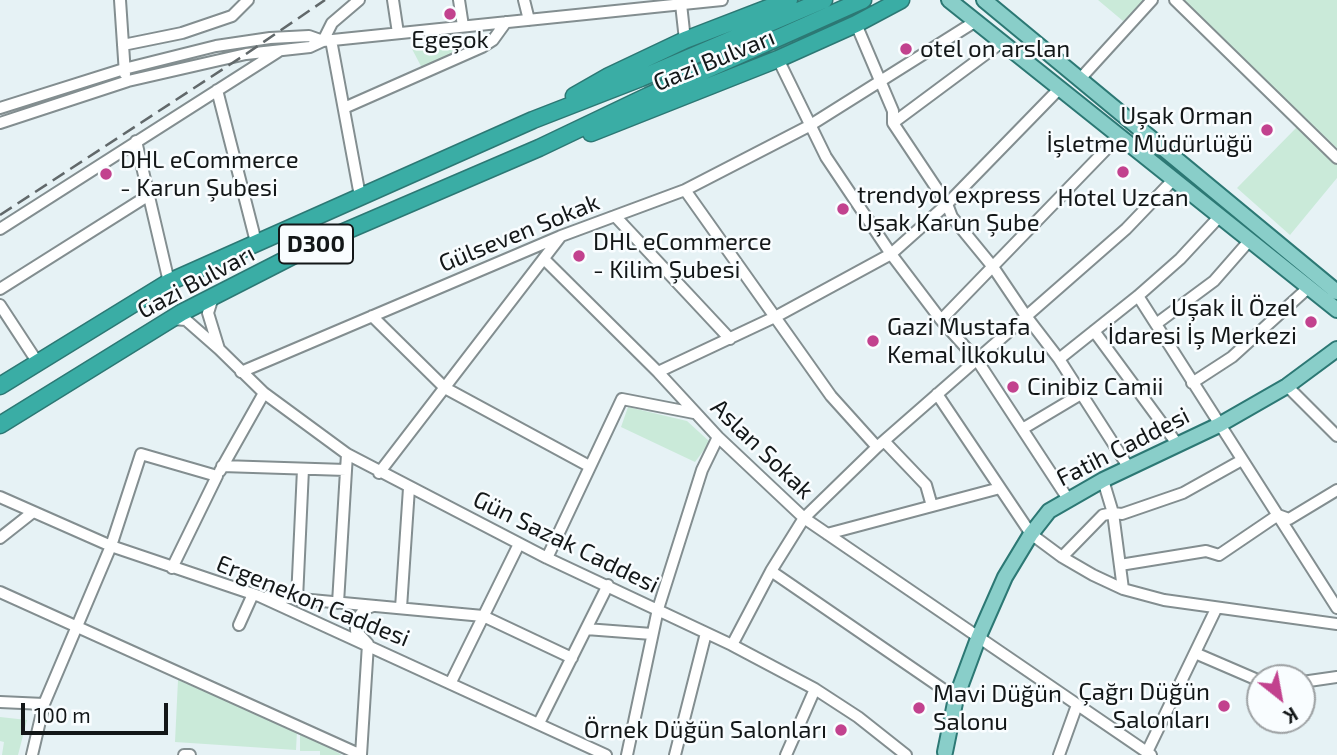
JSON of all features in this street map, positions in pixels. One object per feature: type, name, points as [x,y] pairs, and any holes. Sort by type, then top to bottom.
[{"type":"highway","name":"Gazi Bulvarı","points":[[533,120],[609,76],[685,40],[789,0]]},
{"type":"highway","name":"Gazi Bulvarı","points":[[0,386],[169,282],[533,120],[641,78],[824,0]]},
{"type":"highway","name":"Gazi Bulvarı","points":[[0,425],[172,319],[318,243],[538,148],[863,0]]},
{"type":"highway","points":[[872,16],[879,0]]},
{"type":"highway","name":"Gazi Bulvarı","points":[[538,148],[629,119],[778,59],[856,24],[901,0]]},
{"type":"main road","points":[[949,0],[1337,310]]},
{"type":"main road","points":[[984,0],[1337,292]]},
{"type":"main road","name":"Fatih Caddesi","points":[[945,754],[956,698],[979,636],[1005,577],[1031,534],[1049,511],[1103,480],[1219,425],[1287,386],[1337,349]]},
{"type":"street","points":[[120,0],[124,69],[128,81]]},
{"type":"street","points":[[359,0],[332,23],[327,40],[344,108],[360,196]]},
{"type":"street","points":[[393,0],[398,33]]},
{"type":"street","points":[[459,0],[463,26]]},
{"type":"street","points":[[524,0],[529,20]]},
{"type":"street","points":[[0,123],[128,81],[246,54],[310,47],[327,40],[722,0]]},
{"type":"street","points":[[1080,79],[1152,0]]},
{"type":"street","points":[[1175,0],[1337,158]]},
{"type":"street","points":[[122,45],[194,29],[232,16],[243,2]]},
{"type":"street","points":[[681,4],[685,40]]},
{"type":"street","name":"Gülseven Sokak","points":[[241,372],[561,236],[685,190],[809,126],[976,21]]},
{"type":"street","points":[[344,108],[482,47],[493,40],[506,22]]},
{"type":"street","points":[[856,24],[893,111],[893,122],[947,204],[952,217],[993,267],[1059,359],[1129,468]]},
{"type":"street","points":[[0,108],[124,69],[216,46],[270,38],[309,36],[327,40]]},
{"type":"street","points":[[893,122],[1002,42]]},
{"type":"street","points":[[0,229],[281,50]]},
{"type":"street","points":[[778,59],[826,157],[891,254],[941,320],[977,360],[1068,499]]},
{"type":"street","points":[[658,372],[777,316],[891,254],[947,204],[1059,89]]},
{"type":"street","points":[[217,90],[256,242]]},
{"type":"street","points":[[941,320],[1119,136]]},
{"type":"street","points":[[136,141],[169,282]]},
{"type":"street","points":[[732,645],[771,570],[804,518],[880,444],[1126,229],[1173,180]]},
{"type":"street","points":[[685,190],[777,316],[831,396],[926,485],[932,506]]},
{"type":"street","points":[[0,289],[149,195]]},
{"type":"street","points":[[615,216],[730,339]]},
{"type":"street","points":[[1059,359],[1139,296],[1180,259],[1219,217]]},
{"type":"street","points":[[379,473],[561,236]]},
{"type":"street","points":[[1156,324],[1214,281],[1249,241]]},
{"type":"street","name":"Aslan Sokak","points":[[544,259],[658,372],[718,437],[804,518],[1149,754]]},
{"type":"street","points":[[1192,383],[1232,357],[1308,288]]},
{"type":"street","points":[[1139,296],[1336,605]]},
{"type":"street","points":[[213,297],[208,313],[219,349]]},
{"type":"street","points":[[0,306],[38,363]]},
{"type":"street","points":[[372,316],[445,388],[589,466]]},
{"type":"street","name":"Gün Sazak Caddesi","points":[[172,319],[186,320],[264,393],[347,454],[519,544],[732,645],[815,689],[858,717],[906,755]]},
{"type":"street","points":[[1094,331],[1178,445]]},
{"type":"street","points":[[1287,386],[1337,436]]},
{"type":"street","points":[[172,568],[220,471],[264,393]]},
{"type":"street","points":[[937,394],[1031,534],[1062,558],[1123,589],[1164,600],[1337,624]]},
{"type":"street","points":[[1024,428],[1082,394]]},
{"type":"street","points":[[547,558],[622,400],[694,413]]},
{"type":"street","points":[[627,755],[657,609],[702,470],[718,437]]},
{"type":"street","points":[[32,755],[44,705],[111,546],[141,454],[220,471],[346,470]]},
{"type":"street","points":[[338,603],[347,454]]},
{"type":"street","points":[[1062,558],[1103,515],[1122,514],[1183,493],[1242,460]]},
{"type":"street","points":[[297,599],[303,469]]},
{"type":"street","points":[[1103,480],[1113,513],[1123,589]]},
{"type":"street","points":[[401,608],[409,488]]},
{"type":"street","points":[[827,534],[1000,488]]},
{"type":"street","points":[[1278,515],[1289,519],[1337,490]]},
{"type":"street","name":"Ergenekon Caddesi","points":[[0,497],[111,546],[256,595],[606,755]]},
{"type":"street","points":[[0,538],[33,512]]},
{"type":"street","points":[[1119,565],[1206,551],[1219,555],[1278,515]]},
{"type":"street","points":[[451,682],[519,544]]},
{"type":"street","points":[[771,570],[956,698]]},
{"type":"street","points":[[539,723],[608,585]]},
{"type":"street","points":[[0,592],[361,755],[368,644],[356,631],[356,620],[373,606]]},
{"type":"street","points":[[239,625],[256,595],[483,616],[572,659]]},
{"type":"street","points":[[1149,754],[1216,609]]},
{"type":"street","points":[[586,629],[652,634]]},
{"type":"street","points":[[675,755],[706,633]]},
{"type":"street","points":[[1195,653],[1246,675]]},
{"type":"street","points":[[1316,680],[1337,677]]},
{"type":"street","points":[[786,755],[815,689]]},
{"type":"street","points":[[0,702],[44,705]]},
{"type":"street","points":[[1059,755],[1077,705]]},
{"type":"street","points":[[184,755],[190,755]]},
{"type":"green space","points":[[1098,0],[1145,0],[1123,21]]},
{"type":"green space","points":[[1181,0],[1337,0],[1337,148]]},
{"type":"green space","points":[[477,40],[422,68],[412,49]]},
{"type":"green space","points":[[1297,127],[1337,165],[1337,178],[1290,235],[1237,188]]},
{"type":"green space","points":[[628,407],[687,421],[710,442],[695,462],[621,427]]},
{"type":"green space","points":[[178,680],[297,731],[296,750],[175,742]]},
{"type":"green space","points":[[0,717],[27,720],[18,755],[2,755],[4,742],[0,741]]},
{"type":"green space","points":[[300,731],[342,755],[300,751]]},
{"type":"railway","points":[[0,215],[325,0]]},
{"type":"place","name":"Egeşok","points":[[450,14]]},
{"type":"place","name":"otel on arslan","points":[[906,49]]},
{"type":"place","name":"Uşak Orman İşletme Müdürlüğü","points":[[1267,130]]},
{"type":"place","name":"Hotel Uzcan","points":[[1123,172]]},
{"type":"place","name":"DHL eCommerce - Karun Şubesi","points":[[106,174]]},
{"type":"place","name":"trendyol express Uşak Karun Şube","points":[[843,209]]},
{"type":"place","name":"DHL eCommerce - Kilim Şubesi","points":[[579,256]]},
{"type":"place","name":"Uşak İl Özel İdaresi İş Merkezi","points":[[1311,322]]},
{"type":"place","name":"Gazi Mustafa Kemal İlkokulu","points":[[873,341]]},
{"type":"place","name":"Cinibiz Camii","points":[[1013,387]]},
{"type":"place","name":"Çağrı Düğün Salonları","points":[[1224,706]]},
{"type":"place","name":"Mavi Düğün Salonu","points":[[919,708]]},
{"type":"place","name":"Örnek Düğün Salonları","points":[[841,730]]}]
